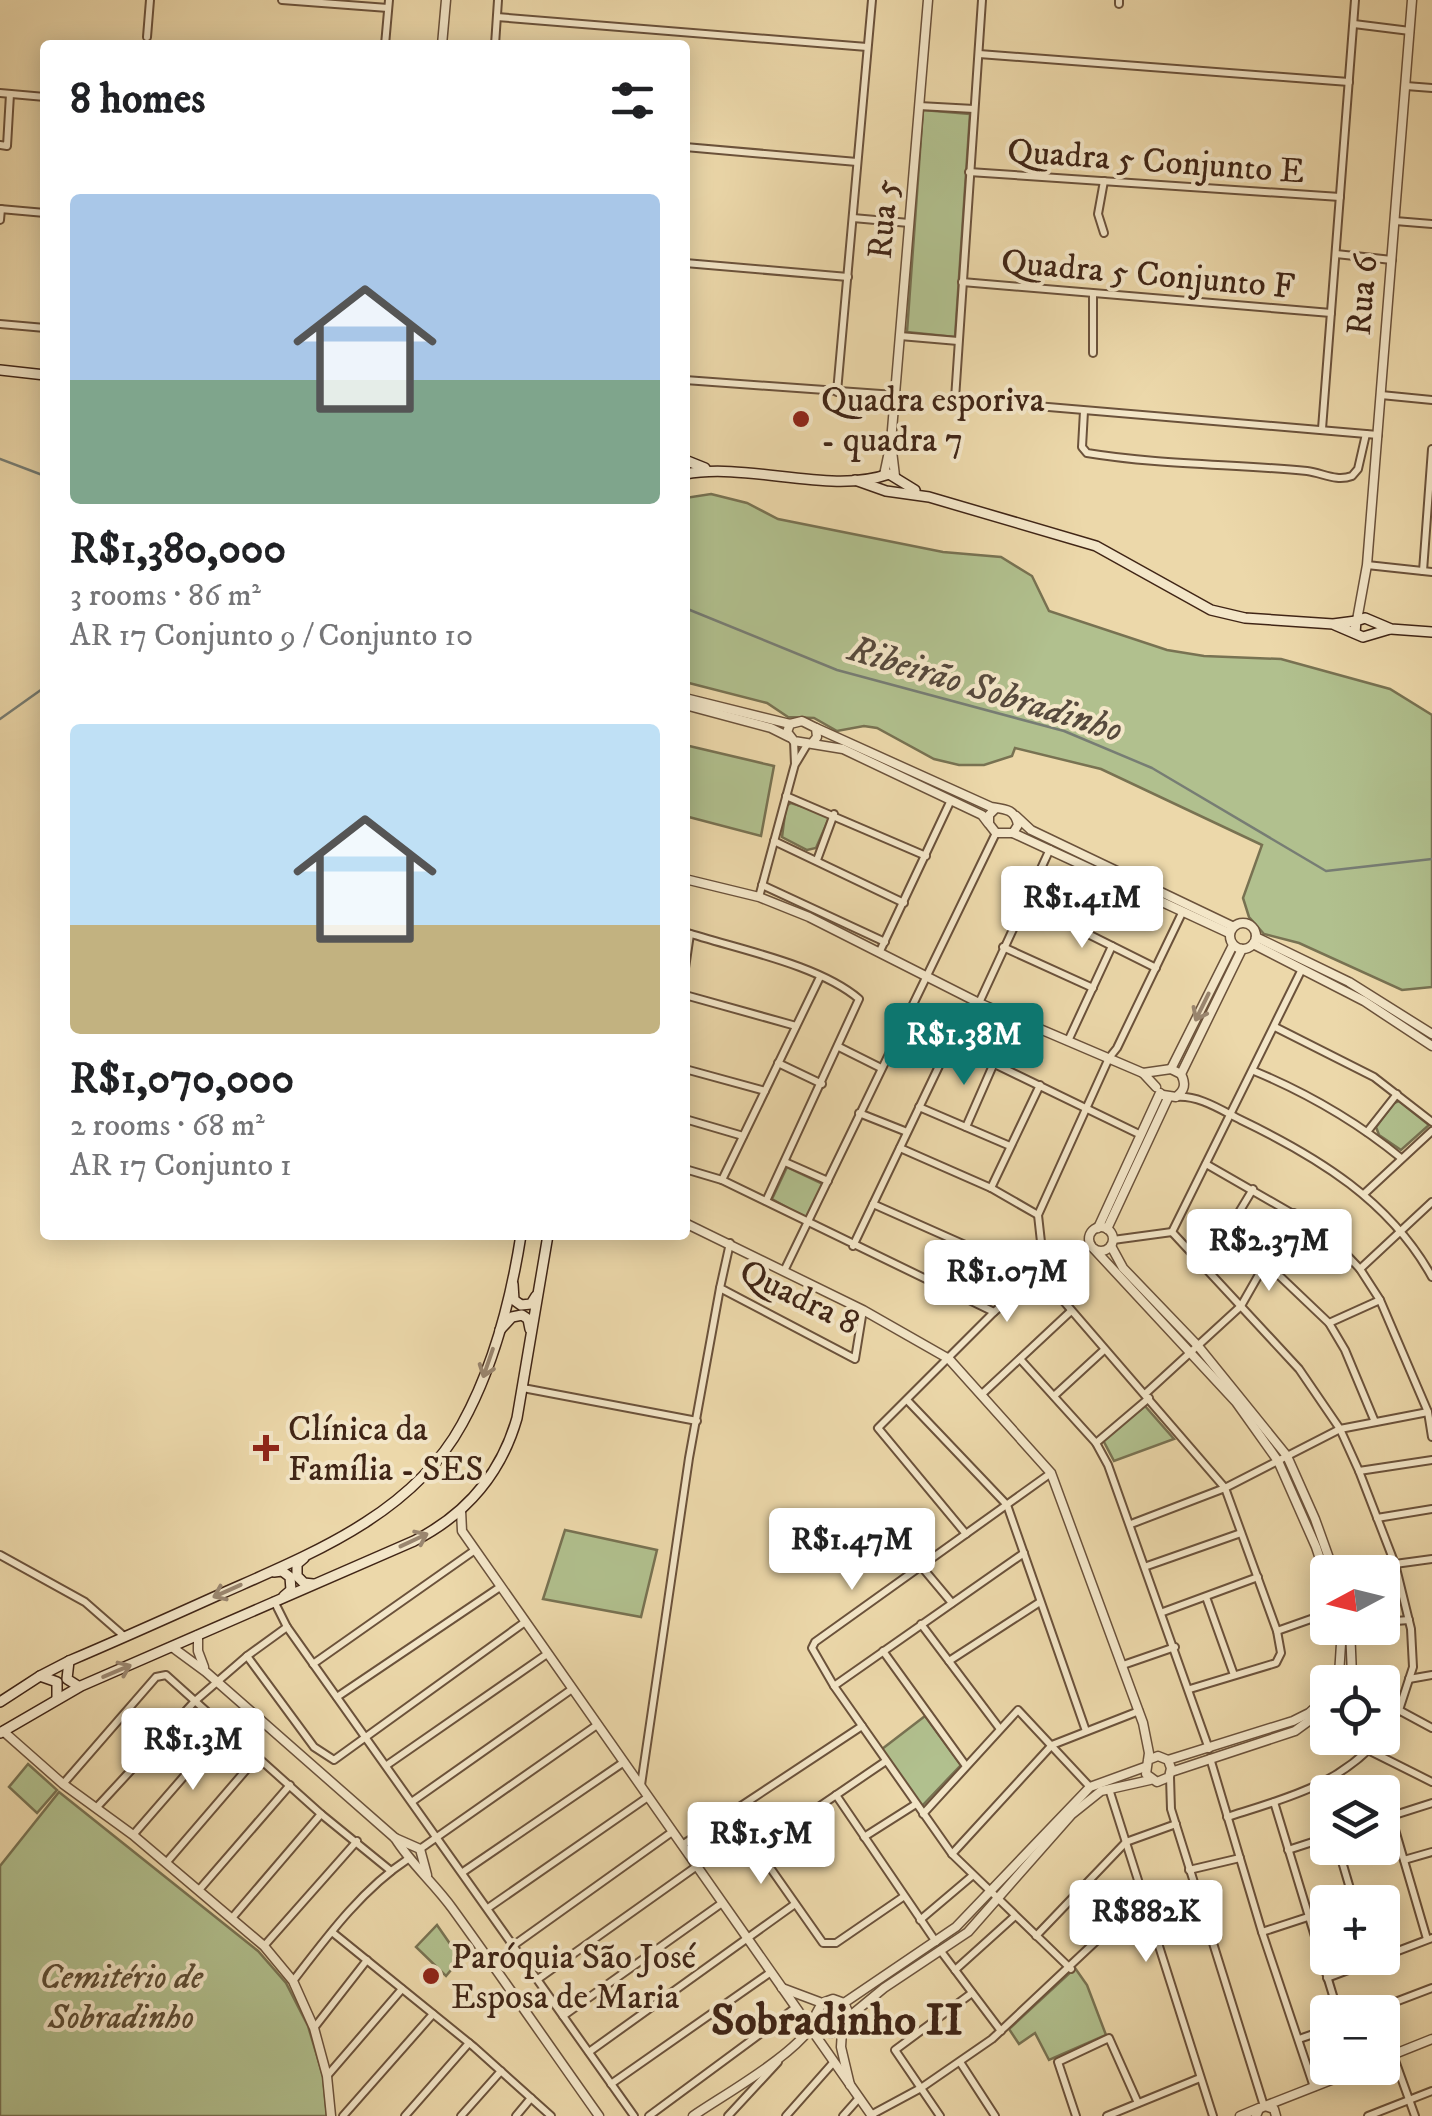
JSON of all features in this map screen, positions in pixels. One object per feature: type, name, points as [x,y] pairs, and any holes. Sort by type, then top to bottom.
[{"type":"main road","points":[[0,370],[40,374]]},
{"type":"main road","points":[[690,462],[723,472]]},
{"type":"main road","points":[[690,474],[855,480],[890,476],[929,497]]},
{"type":"main road","points":[[887,490],[897,484],[890,476]]},
{"type":"main road","points":[[855,480],[929,497],[1096,546],[1210,610],[1245,618],[1365,623],[1432,632]]},
{"type":"main road","points":[[1333,624],[1363,638],[1365,623]]},
{"type":"main road","points":[[1355,633],[1365,623]]},
{"type":"main road","points":[[520,1240],[514,1300],[522,1305],[532,1304],[539,1291]]},
{"type":"main road","points":[[2,1732],[81,1686],[442,1526],[461,1510],[498,1466],[509,1446],[523,1388],[547,1240]]},
{"type":"main road","points":[[0,1702],[69,1662],[306,1556],[392,1504],[429,1470],[461,1426],[486,1372],[519,1247]]},
{"type":"main road","points":[[498,1334],[512,1317],[522,1316],[528,1320],[531,1336]]},
{"type":"main road","points":[[306,1556],[297,1564],[297,1576],[304,1583],[315,1584]]},
{"type":"main road","points":[[271,1572],[282,1571],[290,1577],[290,1590],[278,1600]]},
{"type":"main road","points":[[69,1662],[67,1680],[81,1686]]},
{"type":"main road","points":[[40,1676],[57,1682],[57,1698]]},
{"type":"street","points":[[147,37],[150,0]]},
{"type":"street","points":[[282,0],[389,4],[385,40]]},
{"type":"street","points":[[442,40],[446,0]]},
{"type":"street","points":[[495,40],[498,0]]},
{"type":"street","points":[[837,392],[872,0]]},
{"type":"street","name":"Rua 5","points":[[890,476],[928,0]]},
{"type":"street","points":[[982,0],[955,399],[1378,435]]},
{"type":"street","points":[[1322,430],[1355,0]]},
{"type":"street","name":"Rua 6","points":[[1365,623],[1364,595],[1412,0]]},
{"type":"street","points":[[497,17],[868,47]]},
{"type":"street","points":[[1354,24],[1410,32]]},
{"type":"street","points":[[978,54],[1348,82]]},
{"type":"street","points":[[1406,86],[1432,88]]},
{"type":"street","points":[[0,93],[40,97]]},
{"type":"street","points":[[0,146],[7,146],[10,94]]},
{"type":"street","points":[[919,106],[974,110]]},
{"type":"street","points":[[690,147],[858,162]]},
{"type":"street","name":"Quadra 5 Conjunto E","points":[[970,172],[1340,197]]},
{"type":"street","points":[[1104,181],[1098,214],[1104,233]]},
{"type":"street","points":[[0,220],[0,209],[40,212]]},
{"type":"street","points":[[853,218],[910,222]]},
{"type":"street","points":[[1395,221],[1432,224]]},
{"type":"street","points":[[1336,254],[1392,260]]},
{"type":"street","points":[[690,264],[848,276]]},
{"type":"street","name":"Quadra 5 Conjunto F","points":[[962,282],[1331,313]]},
{"type":"street","points":[[1093,296],[1093,353]]},
{"type":"street","points":[[0,324],[40,328]]},
{"type":"street","points":[[900,336],[958,341]]},
{"type":"street","points":[[690,380],[895,395]]},
{"type":"street","points":[[1381,395],[1432,400]]},
{"type":"street","points":[[1084,411],[1082,447],[1087,453],[1176,464],[1308,471],[1344,479],[1358,470],[1366,434]]},
{"type":"street","points":[[1368,565],[1428,571],[1432,449]]},
{"type":"street","points":[[690,699],[790,724],[802,721],[1005,809],[1032,830],[1231,930]]},
{"type":"street","points":[[690,707],[771,728],[791,739],[843,749],[982,815],[996,833]]},
{"type":"street","points":[[790,724],[795,764]]},
{"type":"street","points":[[758,897],[795,764],[817,736],[816,728]]},
{"type":"street","points":[[786,796],[926,856]]},
{"type":"street","points":[[882,947],[951,800]]},
{"type":"street","points":[[989,824],[989,815],[996,808]]},
{"type":"street","points":[[817,860],[834,814]]},
{"type":"street","points":[[1013,832],[1018,826],[1016,816]]},
{"type":"street","points":[[996,833],[1013,832],[1182,913],[1231,930]]},
{"type":"street","points":[[784,1271],[996,833]]},
{"type":"street","points":[[774,841],[904,903]]},
{"type":"street","points":[[979,1003],[1050,850]]},
{"type":"street","points":[[690,880],[758,897],[882,947]]},
{"type":"street","points":[[762,884],[979,1003],[1144,1073],[1165,1094],[1197,1099],[1284,1140],[1354,1184],[1400,1229],[1431,1273]]},
{"type":"street","points":[[1024,902],[1156,968]]},
{"type":"street","points":[[1182,913],[1086,1106],[1038,1216],[1044,1269],[1071,1312],[1225,1488],[1277,1631],[1281,1660],[1190,1689]]},
{"type":"street","points":[[1231,930],[1240,922],[1248,923],[1255,941],[1364,1001],[1432,1046]]},
{"type":"street","points":[[1231,930],[1232,944],[1166,1070],[1165,1094],[1103,1228],[1092,1232],[1092,1246],[1283,1458],[1318,1555]]},
{"type":"street","points":[[690,934],[764,955],[820,978],[859,1000],[766,1202]]},
{"type":"street","points":[[1165,1094],[1182,1091],[1183,1078],[1242,949],[1255,941]]},
{"type":"street","points":[[1255,941],[1349,982],[1432,1034]]},
{"type":"street","points":[[1232,944],[1242,949]]},
{"type":"street","points":[[1068,1041],[1112,946]]},
{"type":"street","points":[[1003,947],[1093,988]]},
{"type":"street","points":[[1172,1232],[1302,968]]},
{"type":"street","points":[[722,1180],[820,978]]},
{"type":"street","points":[[690,996],[796,1026]]},
{"type":"street","points":[[906,1022],[1142,1135]]},
{"type":"street","points":[[1275,1028],[1374,1078],[1432,1122]]},
{"type":"street","points":[[853,1246],[950,1042]]},
{"type":"street","points":[[839,1047],[881,1068]]},
{"type":"street","points":[[778,1063],[822,1084]]},
{"type":"street","points":[[966,1127],[994,1063]]},
{"type":"street","points":[[690,1070],[765,1091]]},
{"type":"street","points":[[1144,1073],[1166,1070],[1183,1078],[1197,1099]]},
{"type":"street","points":[[1254,1071],[1298,1089],[1401,1158]]},
{"type":"street","points":[[991,1188],[1040,1085]]},
{"type":"street","points":[[1103,1228],[1142,1135],[1165,1094]]},
{"type":"street","points":[[1367,1132],[1397,1094]]},
{"type":"street","points":[[920,1107],[1010,1146]]},
{"type":"street","points":[[859,1113],[907,1132]]},
{"type":"street","points":[[690,1120],[743,1136]]},
{"type":"street","points":[[1364,1194],[1432,1132]]},
{"type":"street","points":[[900,1148],[991,1188],[1038,1216]]},
{"type":"street","points":[[785,1162],[828,1181]]},
{"type":"street","points":[[1206,1164],[1294,1212],[1326,1234],[1360,1269],[1380,1300],[1428,1400],[1432,1437]]},
{"type":"street","points":[[690,1170],[722,1180],[994,1312]]},
{"type":"street","points":[[1206,1267],[1253,1189]]},
{"type":"street","points":[[1360,1269],[1432,1202]]},
{"type":"street","points":[[873,1204],[981,1252],[962,1297]]},
{"type":"street","points":[[1096,1442],[1241,1306],[1294,1212]]},
{"type":"street","points":[[690,1225],[862,1310],[948,1359],[1051,1473],[1139,1711],[1171,1773],[1168,1797],[1260,2110]]},
{"type":"street","points":[[1103,1228],[1123,1268],[1198,1346],[1283,1458],[1315,1519],[1328,1555]]},
{"type":"street","points":[[966,1534],[880,1433],[881,1424],[994,1312],[1044,1269],[1092,1246],[1104,1251],[1112,1243],[1172,1232]]},
{"type":"street","points":[[1172,1232],[1299,1368],[1340,1429],[1392,1555]]},
{"type":"street","name":"Quadra 8","points":[[730,1243],[720,1288],[855,1359],[862,1310]]},
{"type":"street","points":[[1266,1263],[1329,1323],[1345,1350],[1375,1422]]},
{"type":"street","points":[[641,1787],[720,1288]]},
{"type":"street","points":[[1329,1323],[1380,1300]]},
{"type":"street","points":[[981,1395],[1071,1312]]},
{"type":"street","points":[[1054,1396],[1104,1350]]},
{"type":"street","points":[[1020,1359],[1096,1442],[1108,1465],[1190,1689],[1262,1932],[1314,2086],[1240,2116]]},
{"type":"street","points":[[523,1388],[697,1421]]},
{"type":"street","points":[[907,1400],[1006,1505],[1086,1731]]},
{"type":"street","points":[[1131,1524],[1225,1488],[1340,1429],[1428,1412]]},
{"type":"street","points":[[1359,1471],[1432,1460]]},
{"type":"street","points":[[1051,1473],[812,1648],[834,1686],[952,1854],[1070,1968]]},
{"type":"street","points":[[1378,1518],[1432,1508]]},
{"type":"street","points":[[461,1510],[462,1531],[872,2116],[921,2088],[1001,2031],[1143,1897]]},
{"type":"street","points":[[442,1526],[462,1531]]},
{"type":"street","points":[[1147,1566],[1240,1533]]},
{"type":"street","points":[[313,1664],[475,1550]]},
{"type":"street","points":[[834,1686],[1024,1553]]},
{"type":"street","points":[[0,1555],[85,1602],[125,1637]]},
{"type":"street","points":[[1400,1563],[1432,1559]]},
{"type":"street","points":[[922,1566],[952,1603]]},
{"type":"street","points":[[1163,1612],[1258,1577]]},
{"type":"street","points":[[1400,1584],[1409,1620],[1413,1667],[1400,1710],[1432,1728]]},
{"type":"street","points":[[337,1697],[500,1586]]},
{"type":"street","points":[[1206,1597],[1234,1675]]},
{"type":"street","points":[[278,1600],[287,1627],[634,2116]]},
{"type":"street","points":[[949,1662],[1040,1601]]},
{"type":"street","points":[[1277,1631],[1310,1619]]},
{"type":"street","points":[[1400,1621],[1409,1620]]},
{"type":"street","points":[[248,1656],[314,1747],[334,1760],[525,1622]]},
{"type":"street","points":[[922,1624],[1000,1729]]},
{"type":"street","points":[[97,1807],[216,1681],[287,1627]]},
{"type":"street","points":[[198,1635],[199,1656],[206,1672]]},
{"type":"street","points":[[172,1646],[395,1838],[419,1850],[427,1875]]},
{"type":"street","points":[[1123,1665],[1175,1647]]},
{"type":"street","points":[[884,1651],[966,1766]]},
{"type":"street","points":[[387,1765],[548,1654]]},
{"type":"street","points":[[63,1784],[156,1678],[166,1675],[391,1870]]},
{"type":"street","points":[[1410,1679],[1432,1675]]},
{"type":"street","points":[[413,1802],[572,1690]]},
{"type":"street","points":[[923,1814],[1018,1710],[1090,1788]]},
{"type":"street","points":[[952,1854],[1052,1745],[1139,1711]]},
{"type":"street","points":[[850,2085],[842,2031],[850,2016],[938,1946],[1071,1815],[1101,1791],[1164,1781],[1171,1773],[1210,1753],[1310,1712]]},
{"type":"street","points":[[994,1895],[1090,1788],[1147,1764],[1154,1756],[1166,1759],[1210,1753],[1295,1731],[1310,1720]]},
{"type":"street","points":[[1144,1722],[1152,1780],[1168,1797]]},
{"type":"street","points":[[292,1980],[391,1870],[598,1725]]},
{"type":"street","points":[[682,1845],[862,1726]]},
{"type":"street","points":[[133,1835],[226,1728]]},
{"type":"street","points":[[2,1732],[63,1784],[133,1835],[264,1946],[292,1980],[314,2028],[327,2076],[330,2116]]},
{"type":"street","points":[[1228,1816],[1328,1782],[1364,1755]]},
{"type":"street","points":[[1378,1755],[1432,1782]]},
{"type":"street","points":[[166,1863],[258,1756]]},
{"type":"street","points":[[757,1849],[886,1760]]},
{"type":"street","points":[[463,1872],[624,1762]]},
{"type":"street","points":[[199,1890],[290,1785]]},
{"type":"street","points":[[1108,1788],[1212,2116]]},
{"type":"street","points":[[836,1795],[903,1898],[1001,2031]]},
{"type":"street","points":[[488,1908],[648,1797]]},
{"type":"street","points":[[1274,1802],[1332,1995]]},
{"type":"street","points":[[1400,1813],[1432,1802]]},
{"type":"street","points":[[864,1837],[916,1804]]},
{"type":"street","points":[[731,1812],[823,1943],[830,1945],[903,1898]]},
{"type":"street","points":[[232,1918],[322,1814]]},
{"type":"street","points":[[1036,1936],[1126,1842],[1176,1824]]},
{"type":"street","points":[[514,1945],[672,1832]]},
{"type":"street","points":[[395,1838],[409,1859],[427,1875],[599,2116]]},
{"type":"street","points":[[264,1946],[357,1841]]},
{"type":"street","points":[[1288,1850],[1310,1843]]},
{"type":"street","points":[[409,1859],[419,1850]]},
{"type":"street","points":[[1400,1850],[1429,1938],[1400,1949]]},
{"type":"street","points":[[1404,1860],[1432,1852]]},
{"type":"street","points":[[1189,1870],[1240,1858]]},
{"type":"street","points":[[538,1980],[696,1866]]},
{"type":"street","points":[[920,1920],[972,1876]]},
{"type":"street","points":[[564,2016],[722,1902]]},
{"type":"street","points":[[589,2052],[796,1904]]},
{"type":"street","points":[[955,1970],[1015,1916]]},
{"type":"street","points":[[1262,1932],[1308,1917]]},
{"type":"street","points":[[332,1932],[469,2043],[551,2116]]},
{"type":"street","points":[[844,2003],[938,1946]]},
{"type":"street","points":[[314,2028],[367,1960]]},
{"type":"street","points":[[611,2084],[771,1972]]},
{"type":"street","points":[[1327,1978],[1334,1975]]},
{"type":"street","points":[[327,2076],[402,1988]]},
{"type":"street","points":[[782,1988],[822,2003],[833,1999],[844,2003],[850,2016]]},
{"type":"street","points":[[1400,2000],[1432,1988]]},
{"type":"street","points":[[940,2116],[895,2050],[972,1993]]},
{"type":"street","points":[[728,2116],[810,2031],[822,2003]]},
{"type":"street","points":[[649,2116],[795,2008]]},
{"type":"street","points":[[342,2116],[433,2014]]},
{"type":"street","points":[[816,2019],[826,2032]]},
{"type":"street","points":[[810,2031],[842,2031]]},
{"type":"street","points":[[1300,2039],[1310,2035]]},
{"type":"street","points":[[1076,2116],[1058,2062],[1109,2038],[1138,2103]]},
{"type":"street","points":[[1400,2052],[1432,2040]]},
{"type":"street","points":[[404,2116],[469,2043]]},
{"type":"street","points":[[786,2116],[842,2047]]},
{"type":"street","points":[[694,2116],[790,2050]]},
{"type":"street","points":[[960,2062],[995,2116]]},
{"type":"street","points":[[461,2116],[501,2071]]},
{"type":"street","points":[[1400,2074],[1415,2116]]},
{"type":"street","points":[[1107,2116],[1200,2078]]},
{"type":"street","points":[[1368,2116],[1432,2091]]},
{"type":"street","points":[[516,2116],[531,2098]]},
{"type":"street","points":[[844,2116],[859,2098]]},
{"type":"street","points":[[1276,2116],[1282,2100]]},
{"type":"street","points":[[1260,2110],[1274,2110],[1276,2116]]},
{"type":"green space","points":[[923,110],[970,114],[955,337],[907,332]]},
{"type":"green space","points":[[711,494],[747,503],[778,519],[943,552],[1001,557],[1032,576],[1049,611],[1167,650],[1204,656],[1281,659],[1390,689],[1432,715],[1432,987],[1402,990],[1299,943],[1264,934],[1249,917],[1243,898],[1262,845],[1101,769],[1015,748],[1012,756],[984,765],[959,765],[934,759],[877,728],[837,731],[814,718],[788,717],[767,703],[690,683],[690,497]]},
{"type":"green space","points":[[690,746],[774,766],[761,836],[690,817]]},
{"type":"green space","points":[[791,803],[829,818],[816,848],[807,850],[782,837],[786,806]]},
{"type":"green space","points":[[1399,1101],[1429,1125],[1401,1150],[1379,1135],[1376,1127]]},
{"type":"green space","points":[[787,1167],[823,1184],[806,1218],[772,1199]]},
{"type":"green space","points":[[1145,1406],[1174,1439],[1114,1461],[1103,1440]]},
{"type":"green space","points":[[565,1530],[657,1550],[641,1617],[543,1599]]},
{"type":"green space","points":[[925,1716],[961,1765],[921,1807],[882,1749]]},
{"type":"green space","points":[[28,1764],[57,1790],[37,1813],[9,1787]]},
{"type":"green space","name":"Cemitério de Sobradinho","points":[[59,1792],[258,1951],[286,1983],[308,2026],[323,2076],[327,2116],[0,2116],[0,1866]]},
{"type":"green space","points":[[437,1925],[455,1951],[456,1964],[446,1976],[416,1947]]},
{"type":"green space","points":[[1075,1968],[1087,1985],[1106,2035],[1049,2060],[1035,2033],[1019,2044],[1009,2029]]},
{"type":"waterway","name":"Ribeirão Sobradinho","points":[[0,459],[40,474]]},
{"type":"waterway","name":"Ribeirão Sobradinho","points":[[690,610],[837,670],[1064,731],[1152,768],[1326,871],[1432,859]]},
{"type":"waterway","points":[[0,719],[40,691]]},
{"type":"place","name":"Quadra esporiva - quadra 7","points":[[801,419]]},
{"type":"place","name":"Clínica da Família - SES","points":[[266,1448]]},
{"type":"place","name":"Paróquia São José Esposa de Maria","points":[[431,1976]]},
{"type":"district","name":"Sobradinho II","points":[[837,2018]]}]
